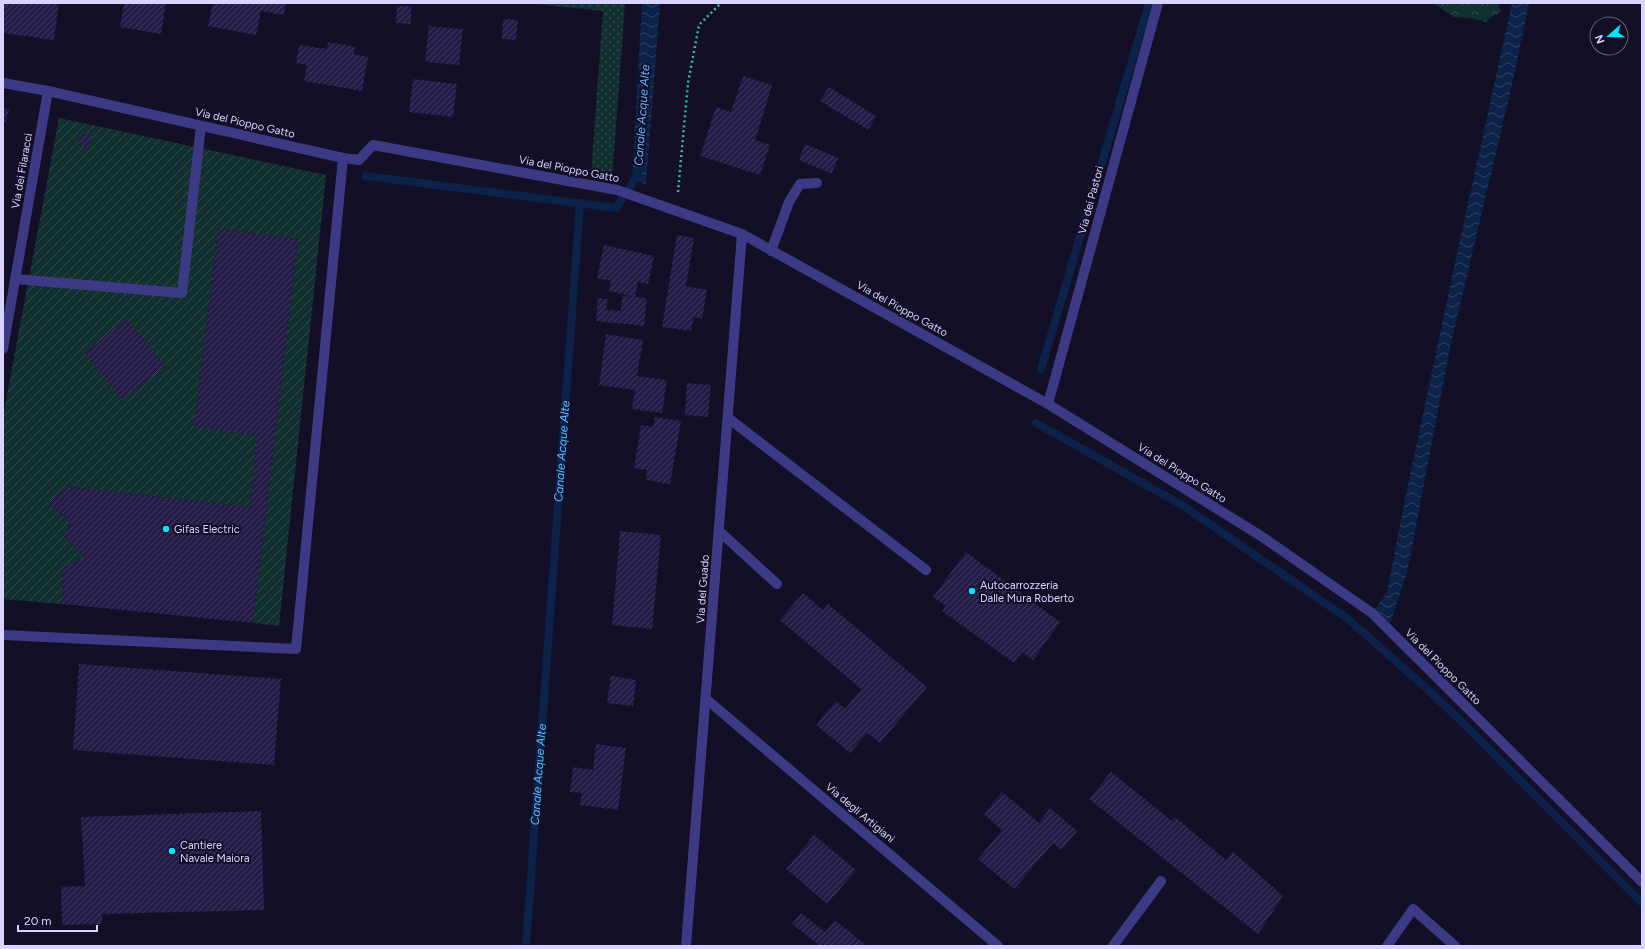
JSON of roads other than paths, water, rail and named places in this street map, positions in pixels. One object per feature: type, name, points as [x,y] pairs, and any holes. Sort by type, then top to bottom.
[{"type":"street","name":"Via dei Pastori","points":[[1048,404],[1158,3]]},
{"type":"street","name":"Via del Pioppo Gatto","points":[[3,83],[48,91],[343,158],[358,160],[373,145],[617,190],[742,234],[1048,404],[1261,536],[1372,613],[1642,882]]},
{"type":"street","name":"Via dei Filaracci","points":[[3,349],[48,91]]},
{"type":"street","points":[[15,279],[182,293],[201,126]]},
{"type":"street","points":[[3,634],[296,650],[343,158]]},
{"type":"street","points":[[771,251],[788,202],[800,184],[817,183]]},
{"type":"street","name":"Via del Guado","points":[[686,946],[742,234]]},
{"type":"street","points":[[728,418],[926,570]]},
{"type":"street","points":[[719,531],[777,584]]},
{"type":"street","name":"Via degli Artigiani","points":[[706,699],[998,946]]},
{"type":"street","points":[[1113,946],[1162,881]]},
{"type":"street","points":[[1387,946],[1413,909],[1455,946]]},
{"type":"water","points":[[642,3],[660,3],[646,184],[632,180]]},
{"type":"water","points":[[1512,3],[1529,3],[1511,89],[1450,348],[1407,573],[1388,629],[1372,613],[1387,593],[1404,504],[1458,249]]},
{"type":"waterway","points":[[1041,369],[1149,3]]},
{"type":"waterway","points":[[366,176],[616,208],[638,174]]},
{"type":"waterway","name":"Canale Acque Alte","points":[[526,946],[580,203]]},
{"type":"waterway","points":[[1036,423],[1182,505],[1348,619],[1425,687],[1463,723],[1642,903]]},
{"type":"place","name":"Gifas Electric","points":[[166,529]]},
{"type":"place","name":"Autocarrozzeria Dalle Mura Roberto","points":[[972,591]]},
{"type":"place","name":"Cantiere Navale Maiora","points":[[172,851]]}]
